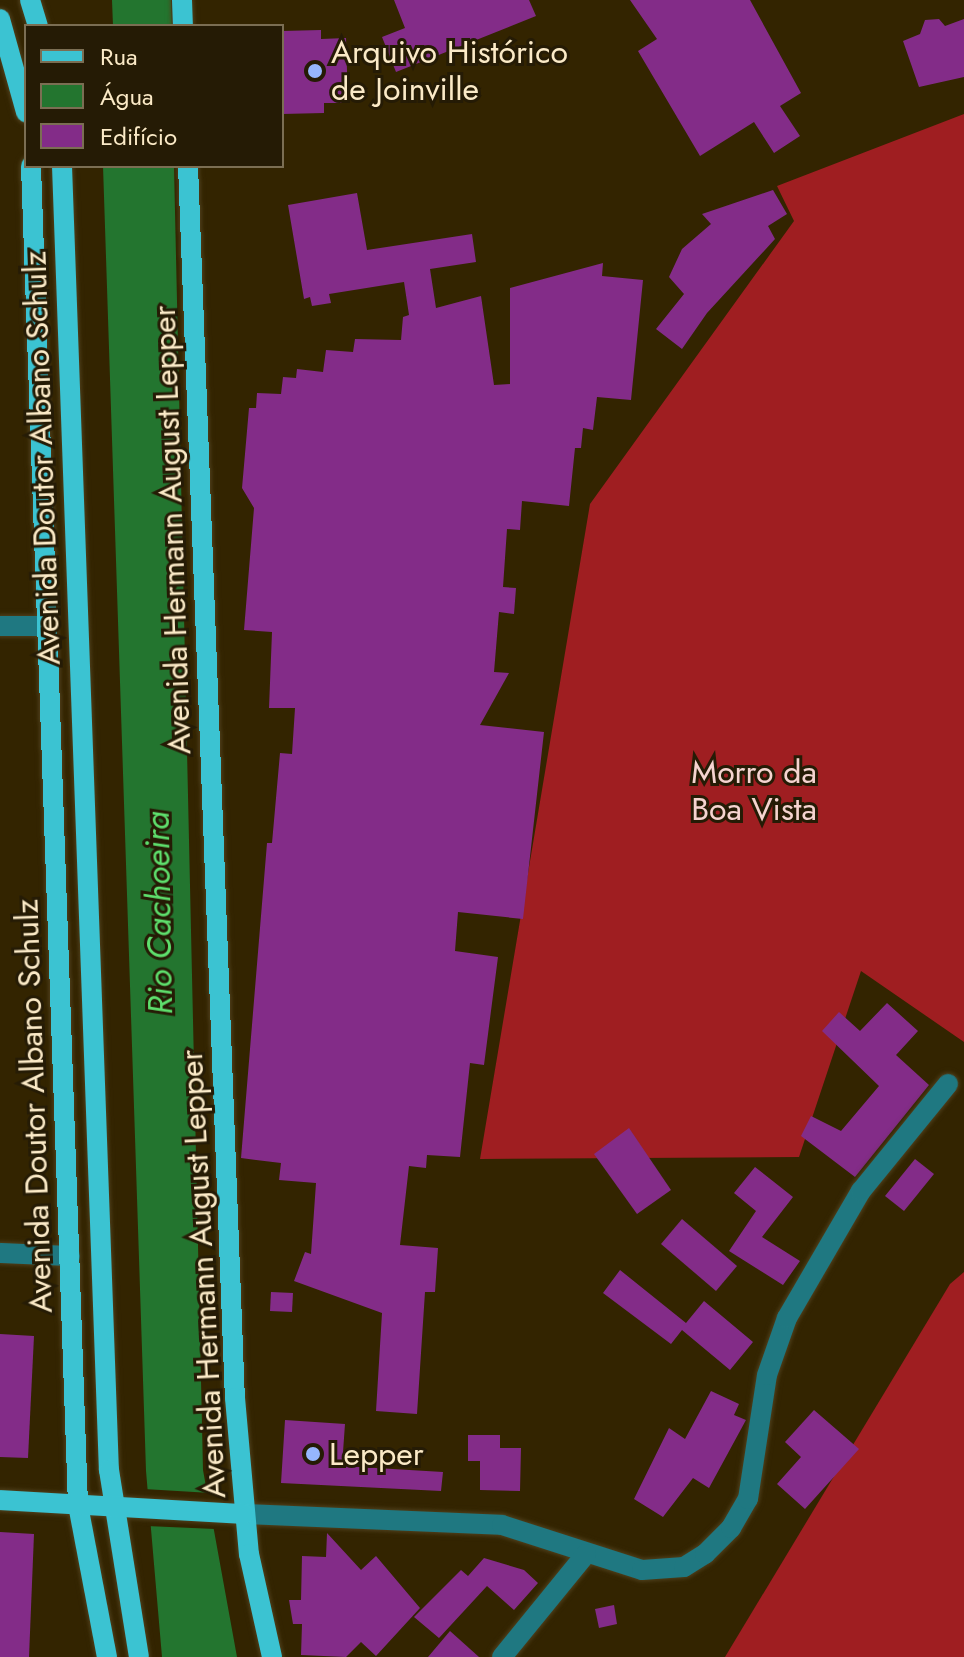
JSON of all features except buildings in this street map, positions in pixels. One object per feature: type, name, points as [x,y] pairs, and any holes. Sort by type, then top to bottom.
[{"type":"main road","points":[[30,0],[37,24]]},
{"type":"main road","points":[[182,0],[183,24]]},
{"type":"main road","points":[[0,19],[8,58],[24,106]]},
{"type":"main road","name":"Avenida Doutor Albano Schulz","points":[[31,168],[78,1505],[107,1657]]},
{"type":"main road","name":"Avenida Doutor Albano Schulz","points":[[62,168],[120,1507],[139,1657]]},
{"type":"main road","name":"Avenida Hermann August Lepper","points":[[188,168],[235,1398],[244,1514],[272,1657]]},
{"type":"main road","points":[[0,1500],[244,1514]]},
{"type":"street","points":[[0,626],[47,626]]},
{"type":"street","points":[[244,1514],[502,1525],[559,1540],[586,1554],[642,1570],[664,1571],[705,1554],[731,1528],[748,1499],[767,1375],[787,1318],[861,1191],[948,1084]]},
{"type":"street","points":[[0,1253],[70,1256]]},
{"type":"street","points":[[502,1657],[586,1554]]},
{"type":"green space","name":"Morro da Boa Vista","points":[[964,114],[964,1042],[861,971],[799,1157],[480,1159],[590,504],[794,221],[777,186]]},
{"type":"green space","points":[[964,1272],[964,1657],[725,1657],[950,1284]]},
{"type":"water","points":[[112,0],[171,0],[172,24],[113,24]]},
{"type":"water","name":"Rio Cachoeira","points":[[103,168],[174,168],[203,1470],[237,1657],[162,1657],[146,1471]]},
{"type":"pier","points":[[144,1489],[211,1493],[215,1529],[147,1526]]},
{"type":"place","name":"Arquivo Histórico de Joinville","points":[[315,71]]},
{"type":"place","name":"Lepper","points":[[313,1454]]}]
